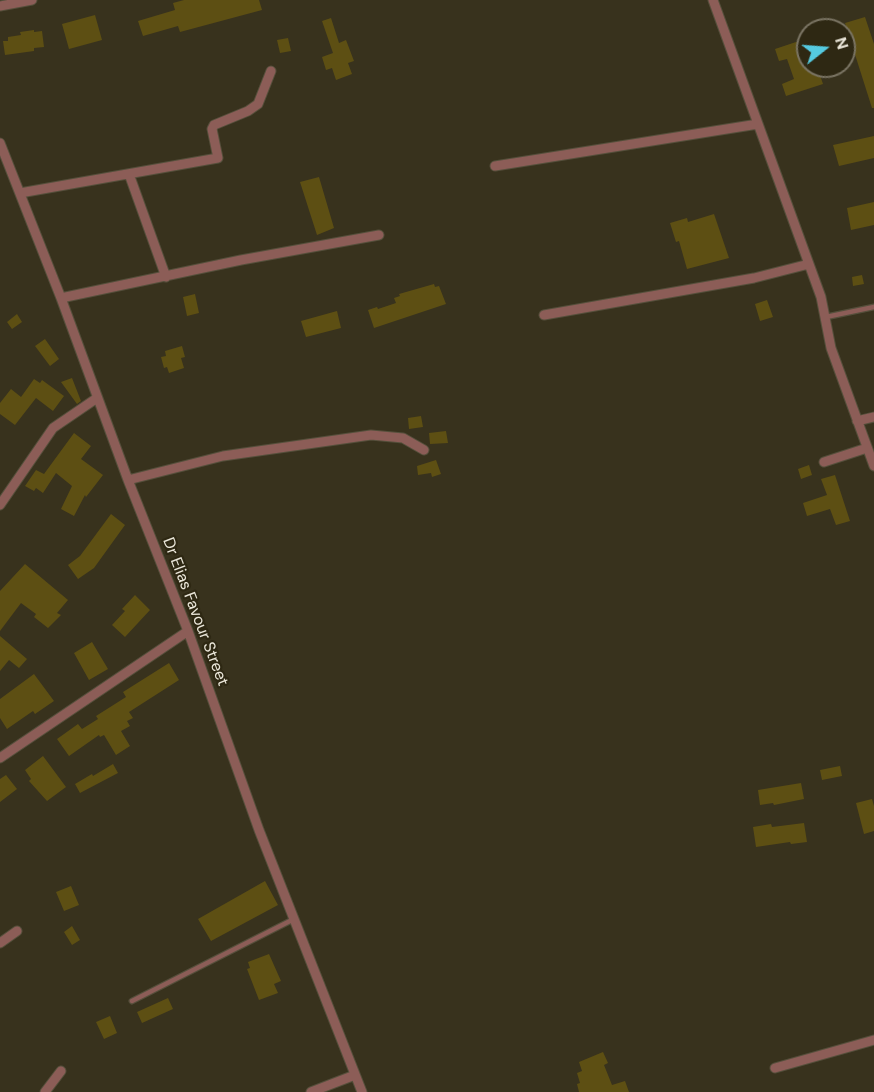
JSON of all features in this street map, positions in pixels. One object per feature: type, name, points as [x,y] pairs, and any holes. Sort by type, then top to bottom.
[{"type":"street","points":[[0,6],[32,0]]},
{"type":"street","points":[[713,0],[821,297],[831,348],[874,466]]},
{"type":"street","points":[[20,192],[218,158],[212,129],[214,125],[248,111],[258,104],[271,71]]},
{"type":"street","points":[[495,166],[758,124]]},
{"type":"street","name":"Dr Elias Favour Street","points":[[0,143],[188,631],[247,798],[362,1092]]},
{"type":"street","points":[[129,174],[166,277]]},
{"type":"street","points":[[61,298],[380,235]]},
{"type":"street","points":[[544,315],[754,278],[809,264]]},
{"type":"street","points":[[0,505],[53,428],[97,398]]},
{"type":"street","points":[[857,421],[874,417]]},
{"type":"street","points":[[128,480],[223,456],[371,435],[403,438],[424,450]]},
{"type":"street","points":[[824,462],[867,448]]},
{"type":"street","points":[[0,758],[188,631]]},
{"type":"street","points":[[0,943],[17,931]]},
{"type":"street","points":[[775,1068],[874,1040]]},
{"type":"street","points":[[45,1092],[61,1071]]},
{"type":"street","points":[[311,1092],[355,1075]]},
{"type":"lane","points":[[826,317],[874,307]]},
{"type":"lane","points":[[132,1001],[294,919]]},
{"type":"building","points":[[184,0],[259,0],[262,10],[180,32],[178,26],[143,36],[138,21],[175,10],[173,3]]},
{"type":"building","points":[[95,15],[102,40],[69,49],[62,24]]},
{"type":"building","points":[[865,17],[874,44],[874,108],[872,108],[856,58],[856,20]]},
{"type":"building","points":[[331,18],[339,43],[346,40],[354,61],[348,63],[352,74],[336,80],[332,68],[326,70],[322,57],[333,53],[322,21]]},
{"type":"building","points":[[34,30],[34,32],[42,31],[44,47],[34,48],[34,51],[5,55],[3,41],[8,41],[8,37],[21,35],[20,32]]},
{"type":"building","points":[[288,38],[291,51],[280,53],[277,40]]},
{"type":"building","points":[[796,42],[796,78],[821,78],[823,84],[786,96],[782,84],[794,79],[787,59],[779,61],[775,49]]},
{"type":"building","points":[[874,136],[874,158],[839,166],[833,145]]},
{"type":"building","points":[[319,177],[334,228],[317,235],[300,182]]},
{"type":"building","points":[[874,202],[874,225],[851,230],[847,208]]},
{"type":"building","points":[[714,214],[729,258],[687,269],[679,241],[676,242],[670,223],[687,218],[688,222]]},
{"type":"building","points":[[862,275],[864,284],[853,286],[852,277]]},
{"type":"building","points":[[434,284],[435,287],[439,286],[446,304],[374,328],[368,310],[396,303],[394,298],[400,296],[399,294]]},
{"type":"building","points":[[195,294],[199,313],[187,316],[183,297]]},
{"type":"building","points":[[767,300],[773,317],[760,321],[755,304]]},
{"type":"building","points":[[337,311],[341,328],[306,337],[301,321]]},
{"type":"building","points":[[17,314],[22,322],[12,329],[7,322]]},
{"type":"building","points":[[45,339],[59,359],[50,366],[35,346]]},
{"type":"building","points":[[182,346],[185,357],[181,358],[184,368],[169,373],[167,367],[164,368],[161,357],[166,356],[165,351]]},
{"type":"building","points":[[72,378],[81,401],[77,404],[61,382]]},
{"type":"building","points":[[34,379],[40,383],[42,380],[64,396],[53,411],[36,398],[15,425],[0,414],[0,403],[11,389],[21,397]]},
{"type":"building","points":[[421,416],[423,427],[409,429],[408,418]]},
{"type":"building","points":[[446,431],[448,443],[430,444],[429,433]]},
{"type":"building","points":[[74,433],[91,446],[81,459],[103,475],[86,497],[85,495],[74,516],[61,509],[72,486],[56,473],[43,493],[36,488],[34,491],[25,486],[36,470],[44,474]]},
{"type":"building","points":[[436,460],[441,474],[432,477],[431,473],[418,475],[417,466]]},
{"type":"building","points":[[809,465],[812,475],[801,479],[798,469]]},
{"type":"building","points":[[835,475],[850,521],[836,525],[830,509],[807,516],[803,503],[827,495],[821,479]]},
{"type":"building","points":[[111,514],[125,525],[94,568],[78,579],[68,565],[80,556]]},
{"type":"building","points":[[25,564],[68,600],[57,613],[61,615],[48,628],[34,617],[36,614],[21,603],[0,631],[0,591]]},
{"type":"building","points":[[135,595],[150,610],[125,637],[112,625]]},
{"type":"building","points":[[0,636],[27,659],[19,668],[9,660],[0,671]]},
{"type":"building","points":[[92,642],[108,669],[89,680],[74,653]]},
{"type":"building","points":[[169,663],[179,680],[129,712],[133,718],[127,721],[130,726],[121,731],[130,746],[116,755],[104,735],[100,737],[99,735],[69,756],[57,739],[78,724],[82,729],[98,719],[96,716],[126,697],[123,692]]},
{"type":"building","points":[[34,674],[54,701],[35,714],[33,711],[7,729],[0,718],[0,699]]},
{"type":"building","points":[[43,756],[66,787],[47,801],[29,781],[31,779],[25,770]]},
{"type":"building","points":[[113,764],[118,773],[80,793],[75,784]]},
{"type":"building","points":[[840,766],[842,776],[822,780],[820,770]]},
{"type":"building","points":[[6,775],[17,789],[0,802],[0,779]]},
{"type":"building","points":[[801,783],[804,799],[774,805],[773,803],[760,805],[758,790]]},
{"type":"building","points":[[872,799],[874,831],[864,834],[856,803]]},
{"type":"building","points":[[804,823],[807,842],[756,847],[753,827]]},
{"type":"building","points":[[265,881],[278,905],[211,941],[198,919]]},
{"type":"building","points":[[71,886],[79,905],[64,911],[56,892]]},
{"type":"building","points":[[72,926],[80,940],[72,945],[64,932]]},
{"type":"building","points":[[269,954],[281,981],[274,984],[278,993],[259,1000],[247,969],[250,968],[248,962]]},
{"type":"building","points":[[168,998],[173,1009],[142,1023],[137,1012]]},
{"type":"building","points":[[110,1016],[117,1033],[104,1039],[96,1022]]},
{"type":"building","points":[[603,1052],[608,1063],[604,1065],[612,1085],[625,1081],[629,1092],[579,1092],[577,1084],[580,1083],[577,1073],[582,1071],[579,1062]]}]
